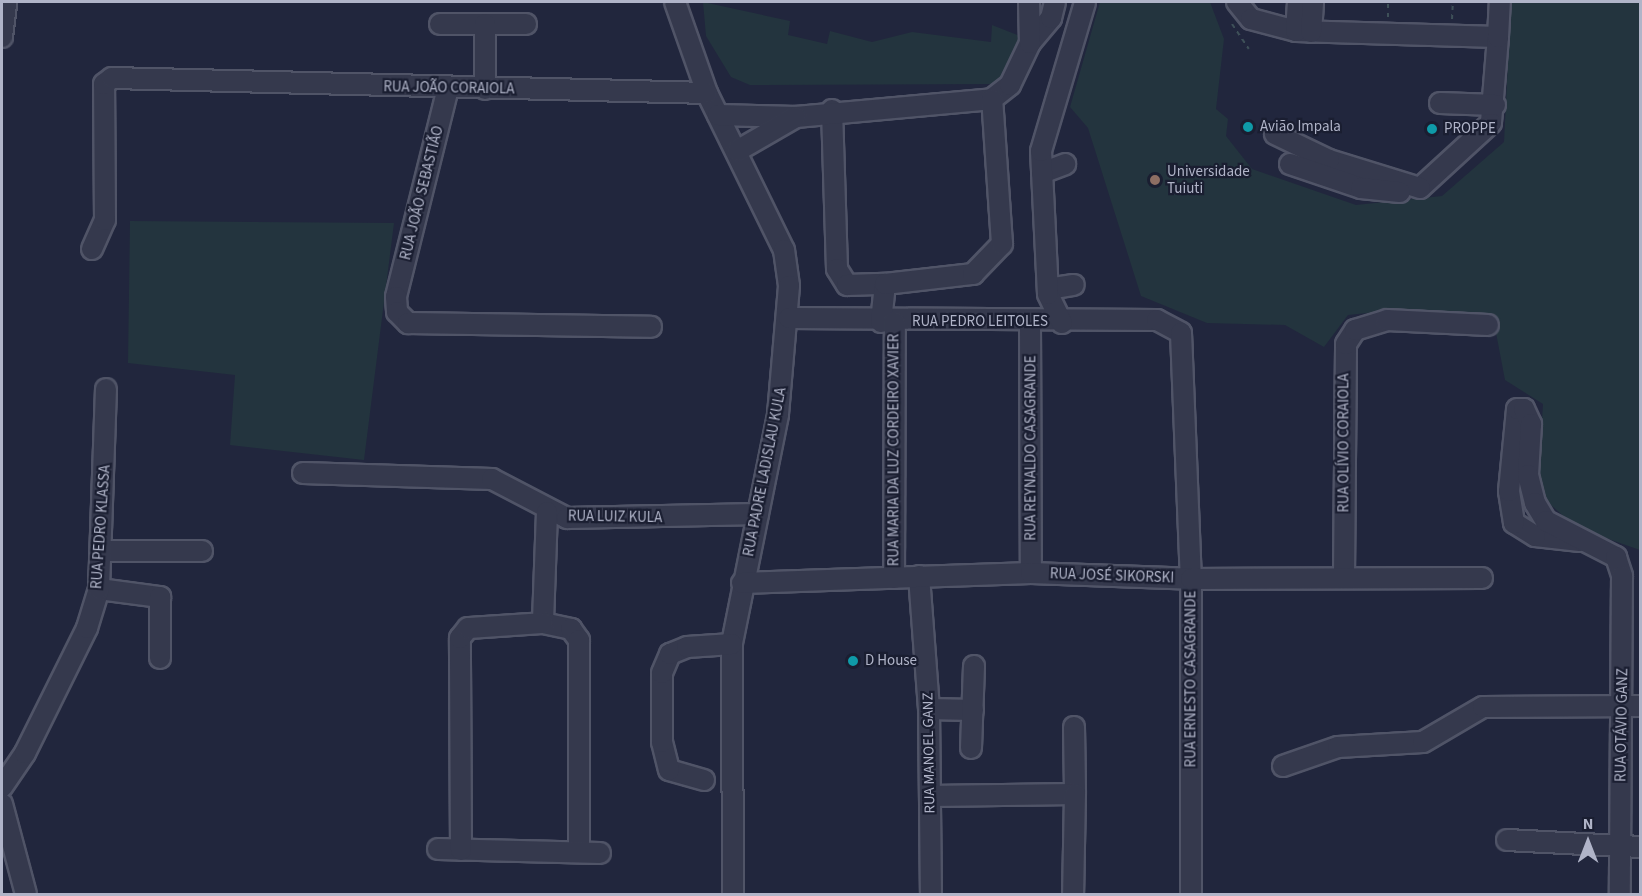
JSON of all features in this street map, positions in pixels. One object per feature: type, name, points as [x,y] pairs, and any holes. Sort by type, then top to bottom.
[{"type":"street","points":[[2,37],[6,2]]},
{"type":"street","name":"RUA PADRE LADISLAU KULA","points":[[675,2],[707,93],[784,250],[789,318],[778,416],[742,583],[732,644],[733,894]]},
{"type":"street","points":[[1029,2],[1030,43]]},
{"type":"street","points":[[718,115],[796,117],[832,110],[992,99],[1011,85],[1030,43],[1051,18],[1055,2]]},
{"type":"street","points":[[1062,323],[1048,289],[1042,173],[1044,130],[1085,2]]},
{"type":"street","points":[[1237,2],[1251,19],[1304,32],[1498,37]]},
{"type":"street","points":[[1298,2],[1304,32]]},
{"type":"street","points":[[1304,32],[1313,2]]},
{"type":"street","points":[[1290,164],[1362,188],[1395,193],[1420,188],[1467,150],[1491,123],[1495,105],[1500,2]]},
{"type":"street","points":[[440,24],[526,24]]},
{"type":"street","points":[[485,24],[485,88]]},
{"type":"street","name":"RUA JOÃO CORAIOLA","points":[[92,249],[105,220],[104,84],[112,78],[191,82],[707,93]]},
{"type":"street","name":"RUA JOÃO SEBASTIÃO","points":[[448,88],[396,297],[397,312],[408,323],[651,327]]},
{"type":"street","points":[[832,110],[837,269],[847,285],[885,284],[973,274],[1002,244],[992,99]]},
{"type":"street","points":[[1440,103],[1495,105]]},
{"type":"street","points":[[737,151],[796,117]]},
{"type":"street","points":[[1275,134],[1329,160],[1420,188]]},
{"type":"street","points":[[1042,173],[1065,164]]},
{"type":"street","name":"RUA MARIA DA LUZ CORDEIRO XAVIER","points":[[885,284],[888,322],[894,578]]},
{"type":"street","points":[[1048,289],[1074,285]]},
{"type":"street","name":"RUA PEDRO LEITOLES","points":[[789,318],[888,322],[1171,324]]},
{"type":"street","name":"RUA REYNALDO CASAGRANDE","points":[[1030,322],[1031,573]]},
{"type":"street","name":"RUA ERNESTO CASAGRANDE","points":[[1171,324],[1181,333],[1183,345],[1191,579],[1191,894]]},
{"type":"street","name":"RUA OLÍVIO CORAIOLA","points":[[1344,577],[1343,362],[1355,330],[1372,324],[1488,325]]},
{"type":"street","name":"RUA PEDRO KLASSA","points":[[2,787],[25,753],[87,628],[99,589],[106,388]]},
{"type":"street","points":[[1517,409],[1524,410],[1531,424],[1528,475],[1534,503],[1546,521],[1580,541],[1535,536],[1514,523],[1510,469],[1517,409]]},
{"type":"street","name":"RUA LUIZ KULA","points":[[303,473],[492,479],[524,492],[547,512],[603,520],[758,514]]},
{"type":"street","points":[[543,623],[547,512]]},
{"type":"street","name":"RUA OTÁVIO GANZ","points":[[1580,541],[1616,557],[1622,576],[1631,706],[1620,846],[1620,894]]},
{"type":"street","points":[[102,551],[202,551]]},
{"type":"street","name":"RUA JOSÉ SIKORSKI","points":[[742,583],[1031,573],[1191,579],[1482,578]]},
{"type":"street","name":"RUA MANOEL GANZ","points":[[919,576],[929,709],[932,894]]},
{"type":"street","points":[[99,589],[160,597],[160,658]]},
{"type":"street","points":[[461,850],[460,638],[468,628],[543,623],[572,629],[579,640],[579,852]]},
{"type":"street","points":[[704,780],[669,770],[662,742],[662,673],[670,654],[687,646],[732,644]]},
{"type":"street","points":[[971,748],[974,666]]},
{"type":"street","points":[[1283,766],[1338,747],[1423,742],[1483,707],[1512,704],[1631,706]]},
{"type":"street","points":[[929,709],[973,710]]},
{"type":"street","points":[[1073,894],[1074,728]]},
{"type":"street","points":[[930,796],[1075,794]]},
{"type":"street","points":[[2,804],[26,894]]},
{"type":"street","points":[[1507,840],[1641,847]]},
{"type":"street","points":[[438,849],[600,853]]},
{"type":"shaded area","points":[[703,2],[790,21],[788,35],[827,44],[830,31],[872,42],[912,32],[991,42],[992,25],[1020,36],[1016,59],[996,84],[750,85],[731,77],[706,36]]},
{"type":"shaded area","points":[[1100,2],[1210,2],[1224,39],[1216,109],[1228,119],[1226,136],[1252,169],[1356,205],[1442,196],[1504,142],[1511,2],[1640,2],[1640,550],[1577,528],[1543,498],[1539,469],[1543,404],[1505,380],[1493,317],[1405,309],[1348,315],[1324,347],[1285,325],[1207,323],[1141,296],[1088,128],[1070,107]]},
{"type":"shaded area","points":[[130,221],[394,223],[364,460],[230,445],[235,375],[128,363]]},
{"type":"place","name":"Avião Impala","points":[[1248,127]]},
{"type":"place","name":"PROPPE","points":[[1432,129]]},
{"type":"place","name":"Universidade Tuiuti","points":[[1155,180]]},
{"type":"place","name":"D House","points":[[853,661]]}]
